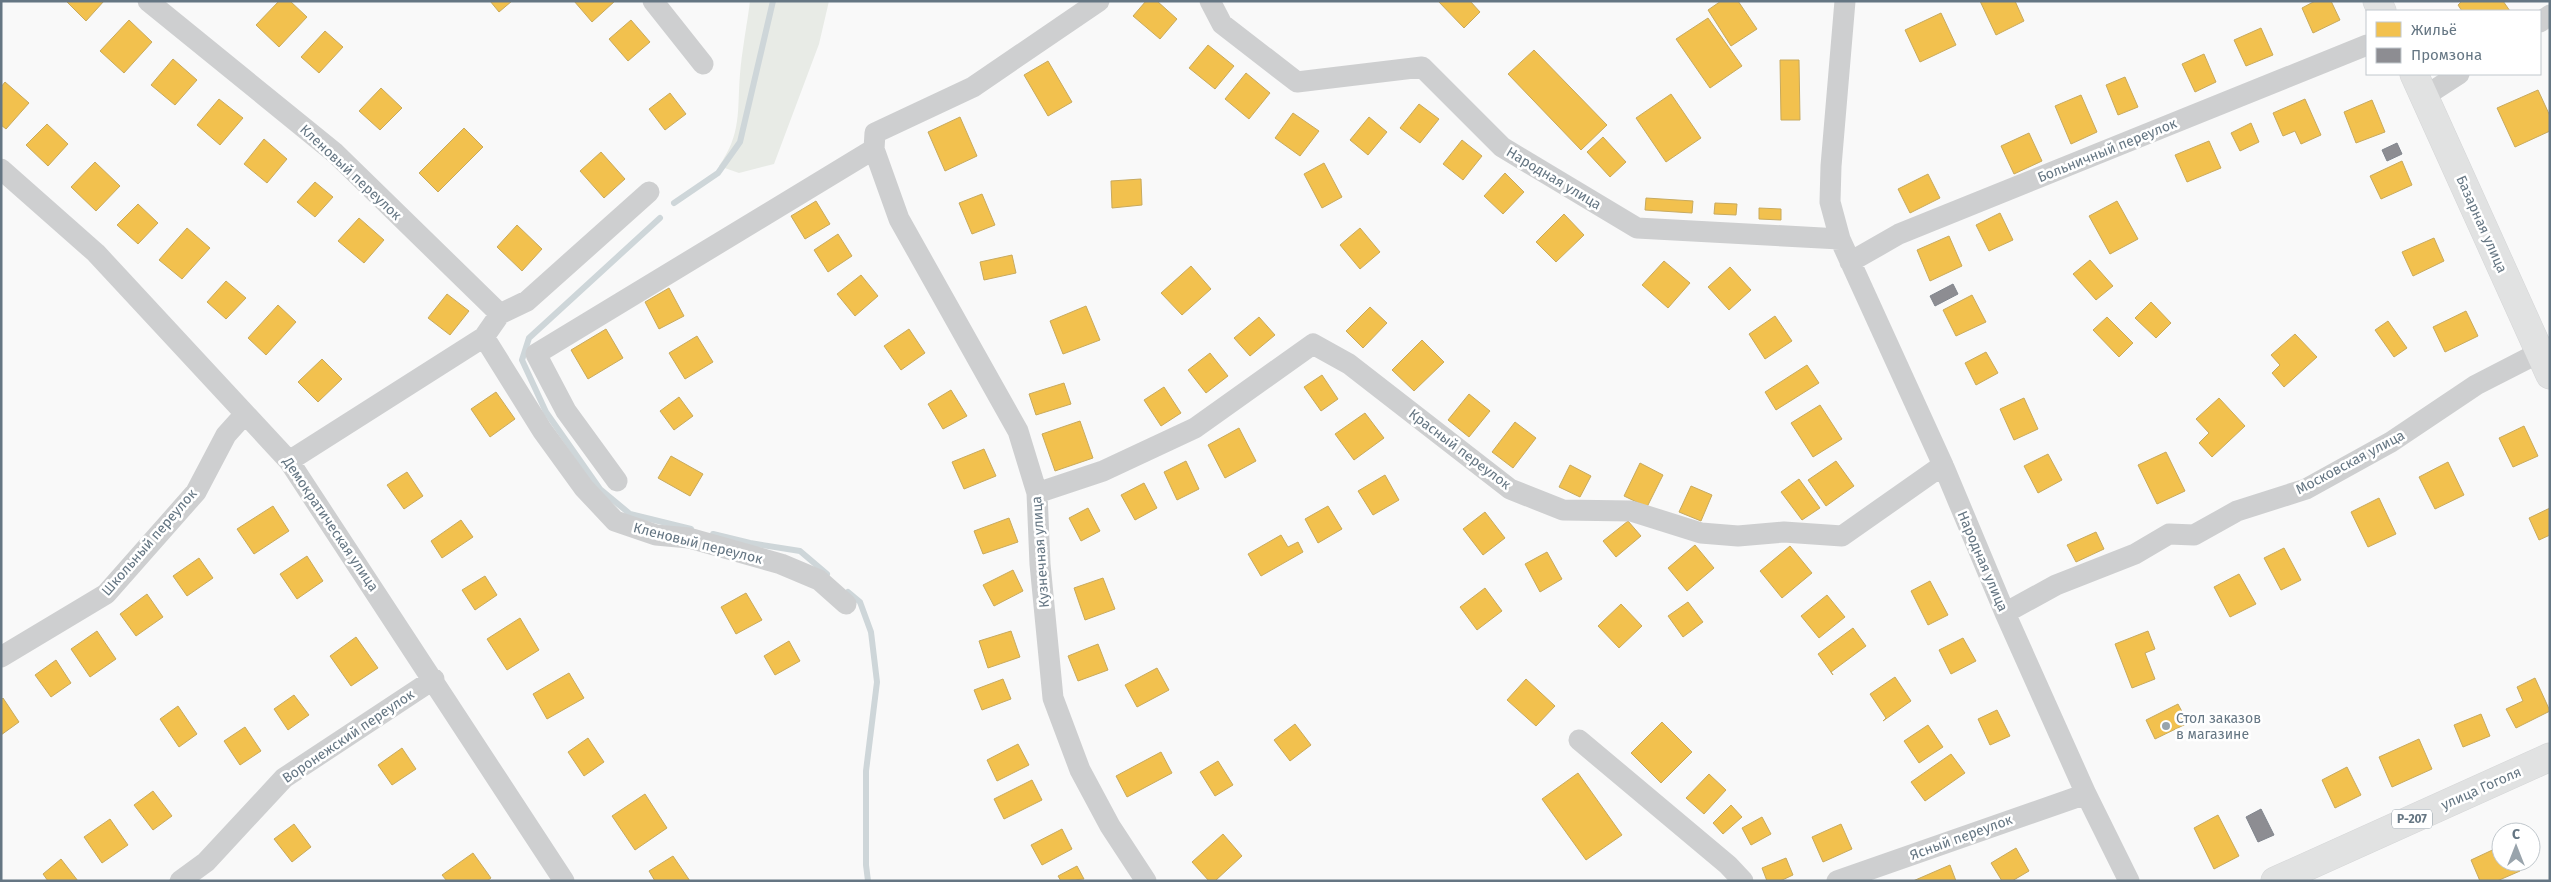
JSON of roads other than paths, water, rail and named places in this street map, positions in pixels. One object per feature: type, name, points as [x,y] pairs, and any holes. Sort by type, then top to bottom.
[{"type":"main road","name":"Базарная улица","points":[[2419,85],[2546,358]]},
{"type":"main road","name":"улица Гоголя","points":[[2275,881],[2550,757]]},
{"type":"street","name":"Кленовый переулок","points":[[148,1],[335,153],[500,314]]},
{"type":"street","points":[[653,1],[702,64]]},
{"type":"street","points":[[617,481],[566,411],[536,354],[874,148],[875,133],[973,87],[1099,1]]},
{"type":"street","name":"Народная улица","points":[[1210,1],[1222,24],[1297,82],[1422,67],[1502,148],[1638,228],[1840,240]]},
{"type":"street","name":"Народная улица","points":[[1845,1],[1831,166],[1830,202],[1840,240],[1943,464],[2005,613],[2086,794],[2129,881]]},
{"type":"street","name":"Больничный переулок","points":[[1850,262],[1898,234],[2366,45]]},
{"type":"street","points":[[2419,85],[2455,75]]},
{"type":"street","name":"Кузнечная улица","points":[[874,148],[899,219],[1018,431],[1037,493],[1040,564],[1053,698],[1080,770],[1110,826],[1146,881]]},
{"type":"street","name":"Демократическая улица","points":[[1,169],[96,253],[244,415],[290,461],[564,881]]},
{"type":"street","points":[[290,461],[484,337],[500,314],[527,301],[649,192]]},
{"type":"street","name":"Кленовый переулок","points":[[484,337],[542,430],[584,488],[615,521],[656,535],[689,538],[781,564],[819,580],[846,604]]},
{"type":"street","name":"Красный переулок","points":[[1037,493],[1104,471],[1195,428],[1313,344],[1349,364],[1510,489],[1563,510],[1631,510],[1701,533],[1738,536],[1784,532],[1842,536],[1943,464]]},
{"type":"street","name":"Московская улица","points":[[2005,613],[2056,585],[2135,554],[2169,534],[2194,535],[2238,511],[2306,489],[2391,442],[2476,385],[2546,358]]},
{"type":"street","name":"Школьный переулок","points":[[1,657],[106,594],[196,492],[226,435],[244,415]]},
{"type":"street","name":"Воронежский переулок","points":[[180,881],[206,862],[284,778],[434,679]]},
{"type":"street","points":[[1579,740],[1728,865],[1743,881]]},
{"type":"street","name":"Ясный переулок","points":[[1837,881],[2086,794]]},
{"type":"waterway","points":[[674,203],[718,173],[740,142],[773,1]]},
{"type":"waterway","points":[[660,218],[529,338],[522,360],[546,412],[600,489],[630,514],[691,529]]},
{"type":"waterway","points":[[713,534],[750,543],[800,551],[827,574]]},
{"type":"waterway","points":[[848,592],[860,602],[871,632],[877,682],[866,771],[866,865],[868,881]]},
{"type":"place","name":"Стол заказов в магазине","points":[[2166,726]]}]
